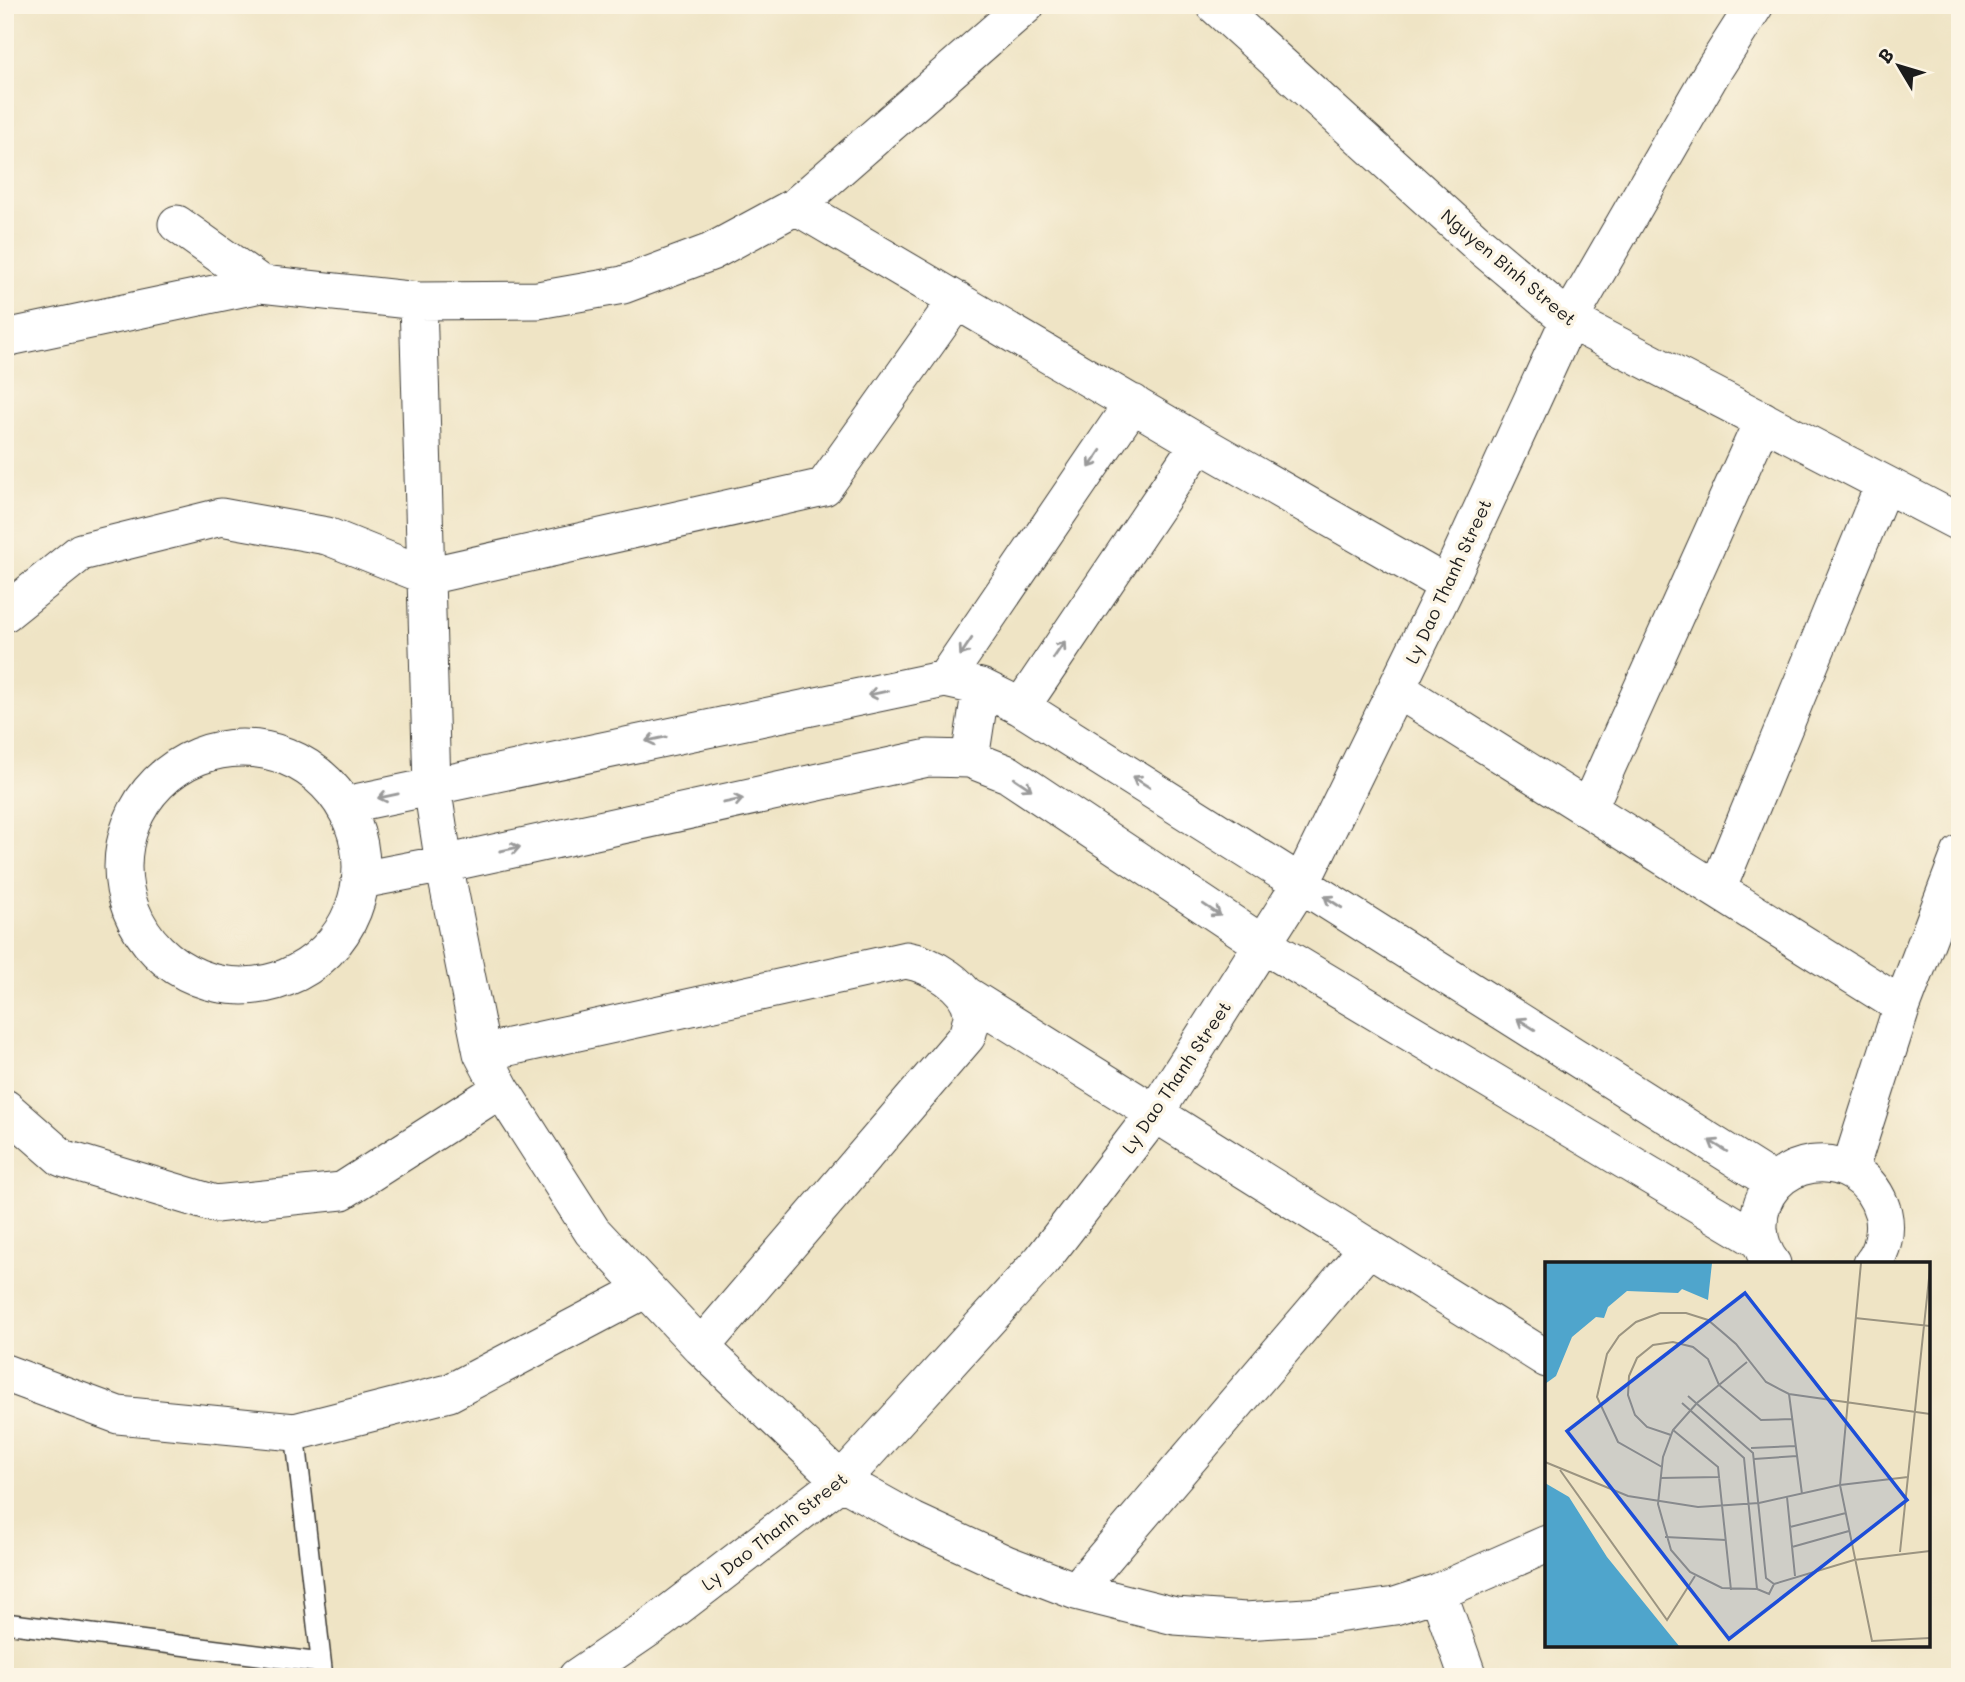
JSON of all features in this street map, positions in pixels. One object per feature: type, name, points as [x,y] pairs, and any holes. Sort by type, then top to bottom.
[{"type":"street","points":[[5,338],[261,284],[418,301],[538,300],[624,285],[711,252],[796,206],[1026,5]]},
{"type":"street","name":"Nguyen Binh Street","points":[[1215,5],[1476,242],[1569,320],[1960,523]]},
{"type":"street","name":"Ly Dao Thanh Street","points":[[577,1677],[659,1621],[841,1481],[1042,1260],[1155,1114],[1302,882],[1447,585],[1569,320],[1711,74],[1755,5]]},
{"type":"street","points":[[796,206],[1447,585]]},
{"type":"street","points":[[177,224],[261,284]]},
{"type":"street","points":[[5,613],[81,552],[221,517],[327,536],[427,576],[824,487],[957,300]]},
{"type":"street","points":[[418,301],[432,786],[444,864],[482,1053],[501,1089],[592,1231],[701,1348],[841,1481],[913,1521],[1006,1564],[1076,1591],[1175,1616],[1245,1621],[1322,1616],[1395,1606],[1438,1591],[1545,1545]]},
{"type":"street","points":[[945,679],[1133,403]]},
{"type":"street","points":[[1588,809],[1763,420]]},
{"type":"street","points":[[1021,707],[1199,443]]},
{"type":"street","points":[[1717,890],[1884,484]]},
{"type":"street","points":[[345,805],[945,679],[981,687],[1021,707],[1302,882],[1775,1183]]},
{"type":"street","points":[[970,759],[981,687]]},
{"type":"street","points":[[1397,689],[1902,1006]]},
{"type":"street","points":[[247,747],[286,754],[320,775],[345,805],[359,841],[361,880],[350,918],[328,951],[296,974],[257,986],[218,984],[181,971],[151,945],[130,911],[122,872],[127,833],[145,797],[173,769],[208,752],[247,747]]},
{"type":"street","points":[[361,880],[928,758],[970,759],[1008,774],[1264,945],[1766,1252]]},
{"type":"street","points":[[1850,1169],[1902,1006],[1960,854]]},
{"type":"street","points":[[482,1053],[905,960],[923,963],[940,972],[966,995],[1545,1358]]},
{"type":"street","points":[[701,1348],[967,1036],[972,1014],[966,995]]},
{"type":"street","points":[[5,1108],[62,1158],[215,1204],[342,1191],[501,1089]]},
{"type":"street","points":[[1766,1252],[1759,1220],[1764,1200],[1775,1183],[1791,1171],[1811,1164],[1831,1163],[1850,1169],[1867,1182],[1879,1199],[1884,1219],[1884,1240],[1873,1262]]},
{"type":"street","points":[[1076,1591],[1369,1247]]},
{"type":"street","points":[[5,1373],[118,1415],[295,1432],[449,1393],[646,1289]]},
{"type":"street","points":[[1438,1591],[1468,1677]]},
{"type":"lane","points":[[5,1623],[322,1670],[295,1432]]}]
